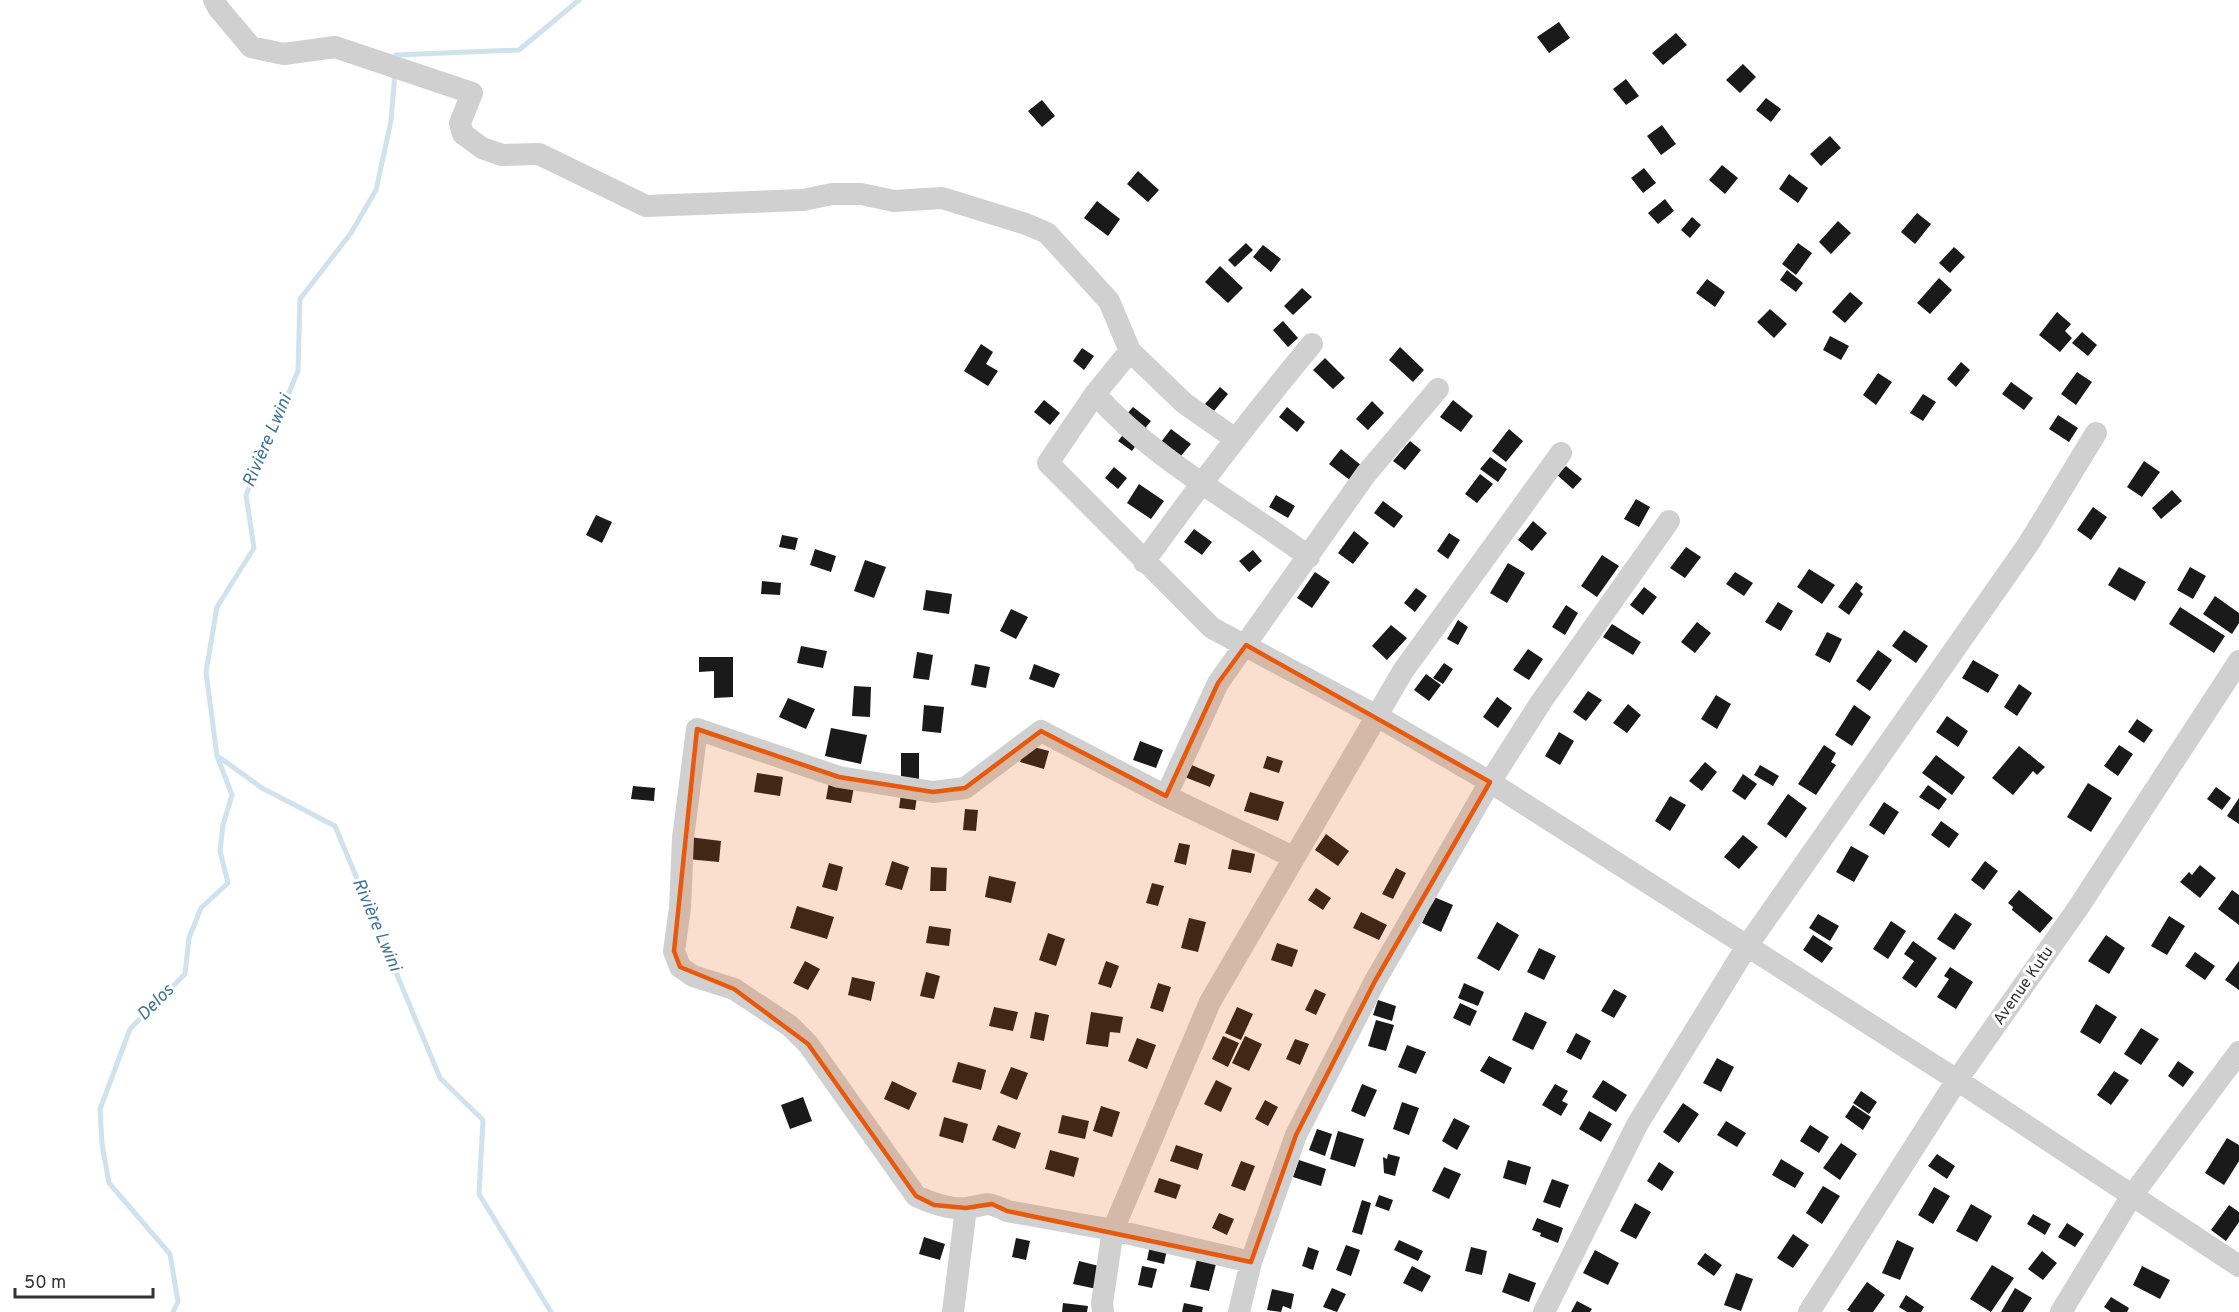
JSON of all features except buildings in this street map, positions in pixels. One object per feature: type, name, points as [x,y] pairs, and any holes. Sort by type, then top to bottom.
[{"type":"street","points":[[214,0],[251,47],[284,54],[334,47],[472,93],[460,123],[463,134],[482,148],[502,155],[539,154],[646,206],[803,200],[832,194],[861,194],[894,201],[942,198],[1026,224],[1047,233],[1109,302],[1130,351],[1184,403],[1234,438]]},
{"type":"street","points":[[1144,562],[1234,438],[1253,420],[1261,406],[1312,344]]},
{"type":"street","points":[[1130,351],[1095,394],[1048,463],[1212,628],[1377,716],[1490,782],[1958,1080],[2131,1197],[2239,1266]]},
{"type":"street","points":[[1166,796],[1218,684],[1366,474],[1438,389]]},
{"type":"street","points":[[1095,394],[1121,423],[1200,483],[1309,557]]},
{"type":"street","points":[[1544,1312],[1637,1125],[1747,946],[2029,543],[2096,433]]},
{"type":"street","points":[[1103,1312],[1102,1303],[1113,1230],[1210,1002],[1293,856],[1403,671],[1561,453]]},
{"type":"street","points":[[1239,1312],[1251,1262],[1296,1135],[1375,981],[1490,782],[1541,702],[1669,521]]},
{"type":"street","name":"Avenue Kutu","points":[[1809,1312],[1958,1080],[2078,908],[2239,661]]},
{"type":"street","points":[[1251,1262],[1113,1230],[1007,1211],[984,1202],[966,1208],[934,1205],[916,1196],[808,1044],[790,1026],[734,989],[693,976],[680,967],[674,951],[680,908],[683,838],[697,729],[839,777],[933,792],[965,788],[1041,731],[1166,796],[1293,856]]},
{"type":"street","points":[[2061,1312],[2131,1197],[2239,1052]]},
{"type":"street","points":[[953,1312],[966,1208]]},
{"type":"highlighted area","points":[[1246,645],[1490,782],[1375,981],[1296,1135],[1251,1262],[1007,1211],[992,1204],[966,1208],[934,1205],[916,1196],[808,1044],[734,989],[680,967],[674,951],[697,729],[839,777],[933,792],[965,788],[1041,731],[1166,796],[1218,683]]},
{"type":"waterway","name":"Rivière Lwini","points":[[396,61],[396,55],[519,50],[579,0]]},
{"type":"waterway","name":"Rivière Lwini","points":[[173,1312],[178,1302],[170,1254],[109,1183],[102,1144],[100,1109],[130,1029],[185,974],[189,938],[201,908],[228,883],[220,851],[223,825],[232,795],[217,756],[206,672],[217,607],[254,548],[246,495],[298,371],[300,299],[351,233],[376,190],[391,121],[395,73]]},
{"type":"waterway","name":"Rivière Lwini","points":[[219,757],[262,788],[335,826],[440,1078],[483,1120],[479,1194],[551,1312]]},
{"type":"water label","name":"Delos","points":[[156,1003]]}]
